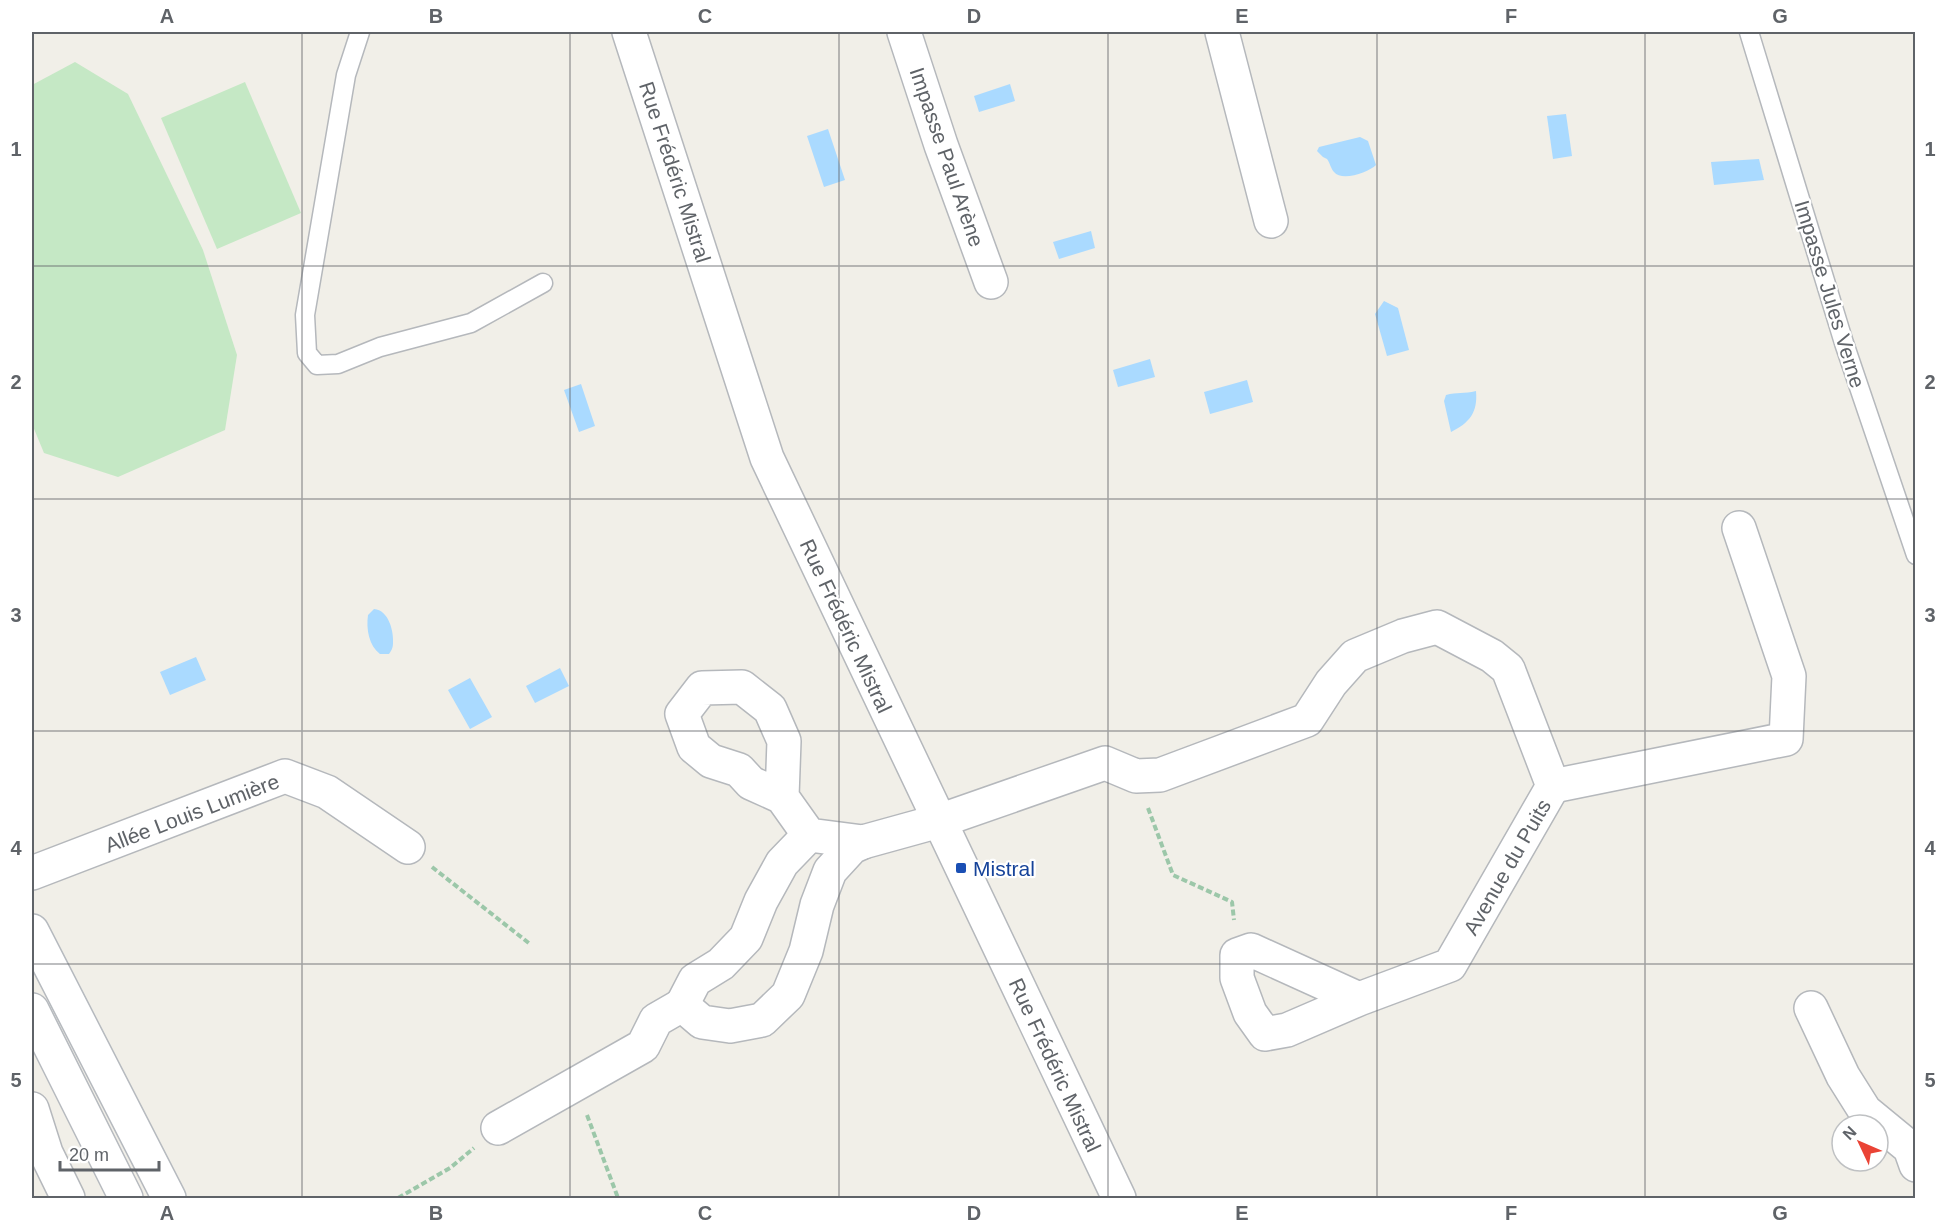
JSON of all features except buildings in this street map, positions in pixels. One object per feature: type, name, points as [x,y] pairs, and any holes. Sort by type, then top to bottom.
[{"type":"street","name":"Rue Frédéric Mistral","points":[[629,32],[767,459],[1119,1198]]},
{"type":"street","name":"Impasse Paul Arène","points":[[904,32],[941,145],[991,282]]},
{"type":"street","points":[[1222,32],[1271,221]]},
{"type":"street","points":[[1553,786],[1786,739],[1789,676],[1739,528]]},
{"type":"street","name":"Avenue du Puits","points":[[863,842],[939,821],[1105,763],[1136,776],[1160,775],[1307,720],[1331,683],[1355,656],[1402,636],[1437,627],[1492,657],[1508,669],[1553,786],[1450,965],[1359,999],[1287,1030],[1264,1034],[1250,1013],[1237,978],[1237,955]]},
{"type":"street","name":"Allée Louis Lumière","points":[[32,873],[285,776],[327,792],[408,848]]},
{"type":"street","points":[[782,797],[809,835],[863,842]]},
{"type":"street","points":[[498,1128],[643,1046],[656,1020],[682,1005],[695,980],[721,964],[746,938],[761,901],[782,863],[809,835]]},
{"type":"street","points":[[682,1005],[702,1022],[730,1026],[762,1020],[788,995],[806,951],[817,905],[830,871],[852,847],[863,842]]},
{"type":"street","points":[[32,931],[169,1198]]},
{"type":"street","points":[[1237,955],[1251,950],[1359,999]]},
{"type":"street","points":[[1812,1008],[1843,1076],[1865,1111],[1914,1153]]},
{"type":"street","points":[[32,1010],[126,1198]]},
{"type":"street","points":[[32,1109],[46,1153],[68,1198]]},
{"type":"lane","points":[[360,32],[346,75],[305,315],[307,353],[318,365],[338,364],[380,347],[471,323],[543,284]]},
{"type":"lane","name":"Impasse Jules Verne","points":[[1749,32],[1844,343],[1916,555]]},
{"type":"path","points":[[1136,776],[1173,875],[1232,902],[1237,955]]},
{"type":"path","points":[[408,848],[530,945]]},
{"type":"path","points":[[575,1083],[618,1198]]},
{"type":"path","points":[[398,1198],[450,1168],[498,1128]]},
{"type":"green space","points":[[75,62],[128,94],[203,250],[237,355],[225,430],[118,477],[44,453],[32,424],[32,85]]},
{"type":"green space","points":[[245,82],[301,213],[217,249],[161,118]]},
{"type":"water","points":[[1010,84],[1015,101],[979,112],[974,96]]},
{"type":"water","points":[[1566,114],[1572,156],[1553,159],[1547,116]]},
{"type":"water","points":[[828,129],[845,180],[824,187],[807,136]]},
{"type":"water","points":[[1360,137],[1368,141],[1376,165],[1362,173],[1349,176],[1338,175],[1333,171],[1327,159],[1317,151],[1319,147]]},
{"type":"water","points":[[1759,159],[1764,180],[1714,185],[1711,162]]},
{"type":"water","points":[[1091,231],[1095,248],[1059,259],[1053,242]]},
{"type":"water","points":[[1384,301],[1398,308],[1409,350],[1387,356],[1375,314]]},
{"type":"water","points":[[1150,359],[1155,377],[1118,387],[1113,370]]},
{"type":"water","points":[[1247,380],[1253,402],[1210,414],[1204,392]]},
{"type":"water","points":[[581,384],[595,426],[579,432],[564,390]]},
{"type":"water","points":[[1476,391],[1474,411],[1471,416],[1463,425],[1451,432],[1444,401],[1446,395]]},
{"type":"water","points":[[374,609],[387,617],[391,628],[393,645],[389,654],[380,654],[376,651],[369,637],[368,615]]},
{"type":"water","points":[[196,657],[206,680],[170,695],[160,672]]},
{"type":"water","points":[[560,668],[569,686],[535,703],[526,686]]},
{"type":"water","points":[[470,678],[492,717],[470,729],[448,690]]},
{"type":"place","name":"Mistral","points":[[961,868]]}]
